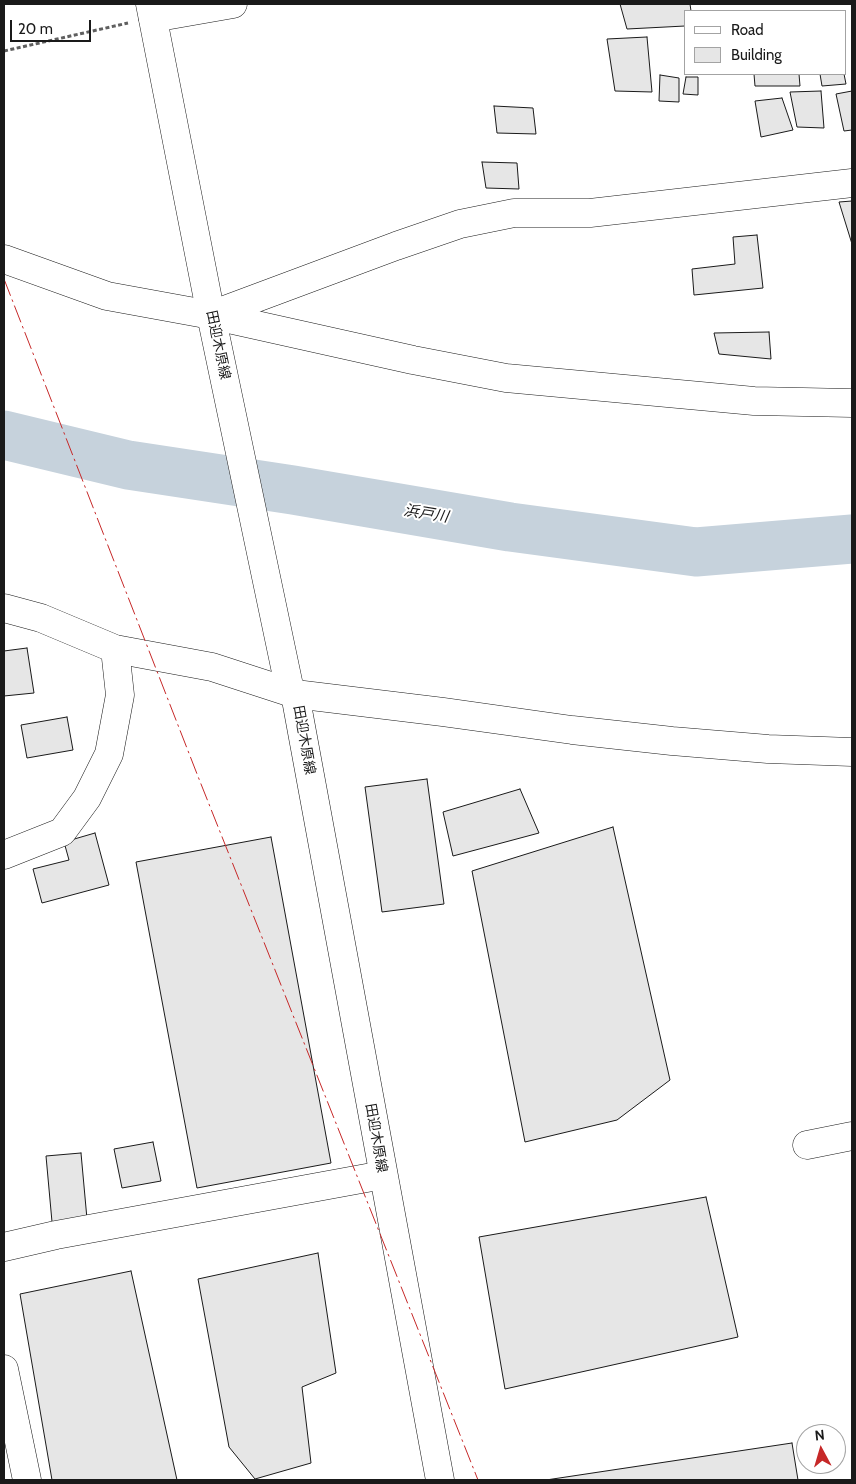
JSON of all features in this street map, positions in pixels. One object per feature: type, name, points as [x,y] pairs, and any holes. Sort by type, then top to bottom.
[{"type":"street","points":[[151,11],[233,4]]},
{"type":"street","name":"田迎木原線","points":[[151,11],[211,315],[292,690],[440,1480]]},
{"type":"street","points":[[211,315],[460,224],[514,214],[590,213],[852,183]]},
{"type":"street","points":[[4,259],[108,296],[211,315],[413,360],[506,378],[754,401],[852,403]]},
{"type":"street","points":[[4,608],[41,618],[115,648],[212,667],[292,690],[572,730],[768,749],[852,752]]},
{"type":"street","points":[[5,851],[62,832],[87,798],[109,754],[111,744],[120,695],[115,648]]},
{"type":"street","points":[[807,1145],[852,1136]]},
{"type":"street","points":[[4,1246],[383,1174]]},
{"type":"street","points":[[4,1369],[27,1480]]},
{"type":"path","points":[[4,51],[151,11]]},
{"type":"building","points":[[620,4],[690,4],[691,10],[684,10],[684,26],[627,29]]},
{"type":"building","points":[[647,37],[652,92],[615,91],[607,39]]},
{"type":"building","points":[[660,75],[679,78],[679,102],[659,101]]},
{"type":"building","points":[[754,75],[799,75],[800,86],[755,86]]},
{"type":"building","points":[[820,75],[844,75],[846,84],[822,86]]},
{"type":"building","points":[[686,77],[698,77],[698,95],[683,94]]},
{"type":"building","points":[[821,91],[824,128],[797,127],[790,92]]},
{"type":"building","points":[[852,91],[852,130],[844,131],[836,94]]},
{"type":"building","points":[[782,98],[793,130],[761,137],[755,101]]},
{"type":"building","points":[[494,106],[533,108],[536,134],[497,133]]},
{"type":"building","points":[[482,162],[517,163],[519,189],[486,188]]},
{"type":"building","points":[[852,201],[852,244],[839,202]]},
{"type":"building","points":[[757,235],[763,288],[694,295],[692,269],[735,264],[733,237]]},
{"type":"building","points":[[769,332],[771,359],[719,354],[714,333]]},
{"type":"building","points":[[27,648],[34,693],[4,696],[4,651]]},
{"type":"building","points":[[67,717],[73,750],[27,758],[21,725]]},
{"type":"building","points":[[427,779],[444,904],[382,912],[365,787]]},
{"type":"building","points":[[520,789],[539,833],[453,856],[443,812]]},
{"type":"building","points":[[613,827],[670,1080],[617,1120],[525,1142],[472,871]]},
{"type":"building","points":[[95,833],[109,885],[42,903],[33,869],[69,860],[64,842]]},
{"type":"building","points":[[271,837],[331,1163],[197,1188],[136,862]]},
{"type":"building","points":[[153,1142],[161,1181],[122,1188],[114,1149]]},
{"type":"building","points":[[81,1153],[87,1219],[52,1222],[46,1156]]},
{"type":"building","points":[[706,1197],[738,1337],[505,1389],[479,1237]]},
{"type":"building","points":[[318,1253],[336,1373],[302,1387],[311,1463],[255,1479],[229,1447],[198,1279]]},
{"type":"building","points":[[131,1271],[177,1480],[52,1480],[20,1294]]},
{"type":"building","points":[[792,1443],[798,1480],[546,1480]]},
{"type":"waterway","name":"浜戸川","points":[[4,435],[128,465],[293,490],[510,527],[696,552],[852,539]]},
{"type":"power","points":[[4,279],[199,779],[478,1480]]}]
